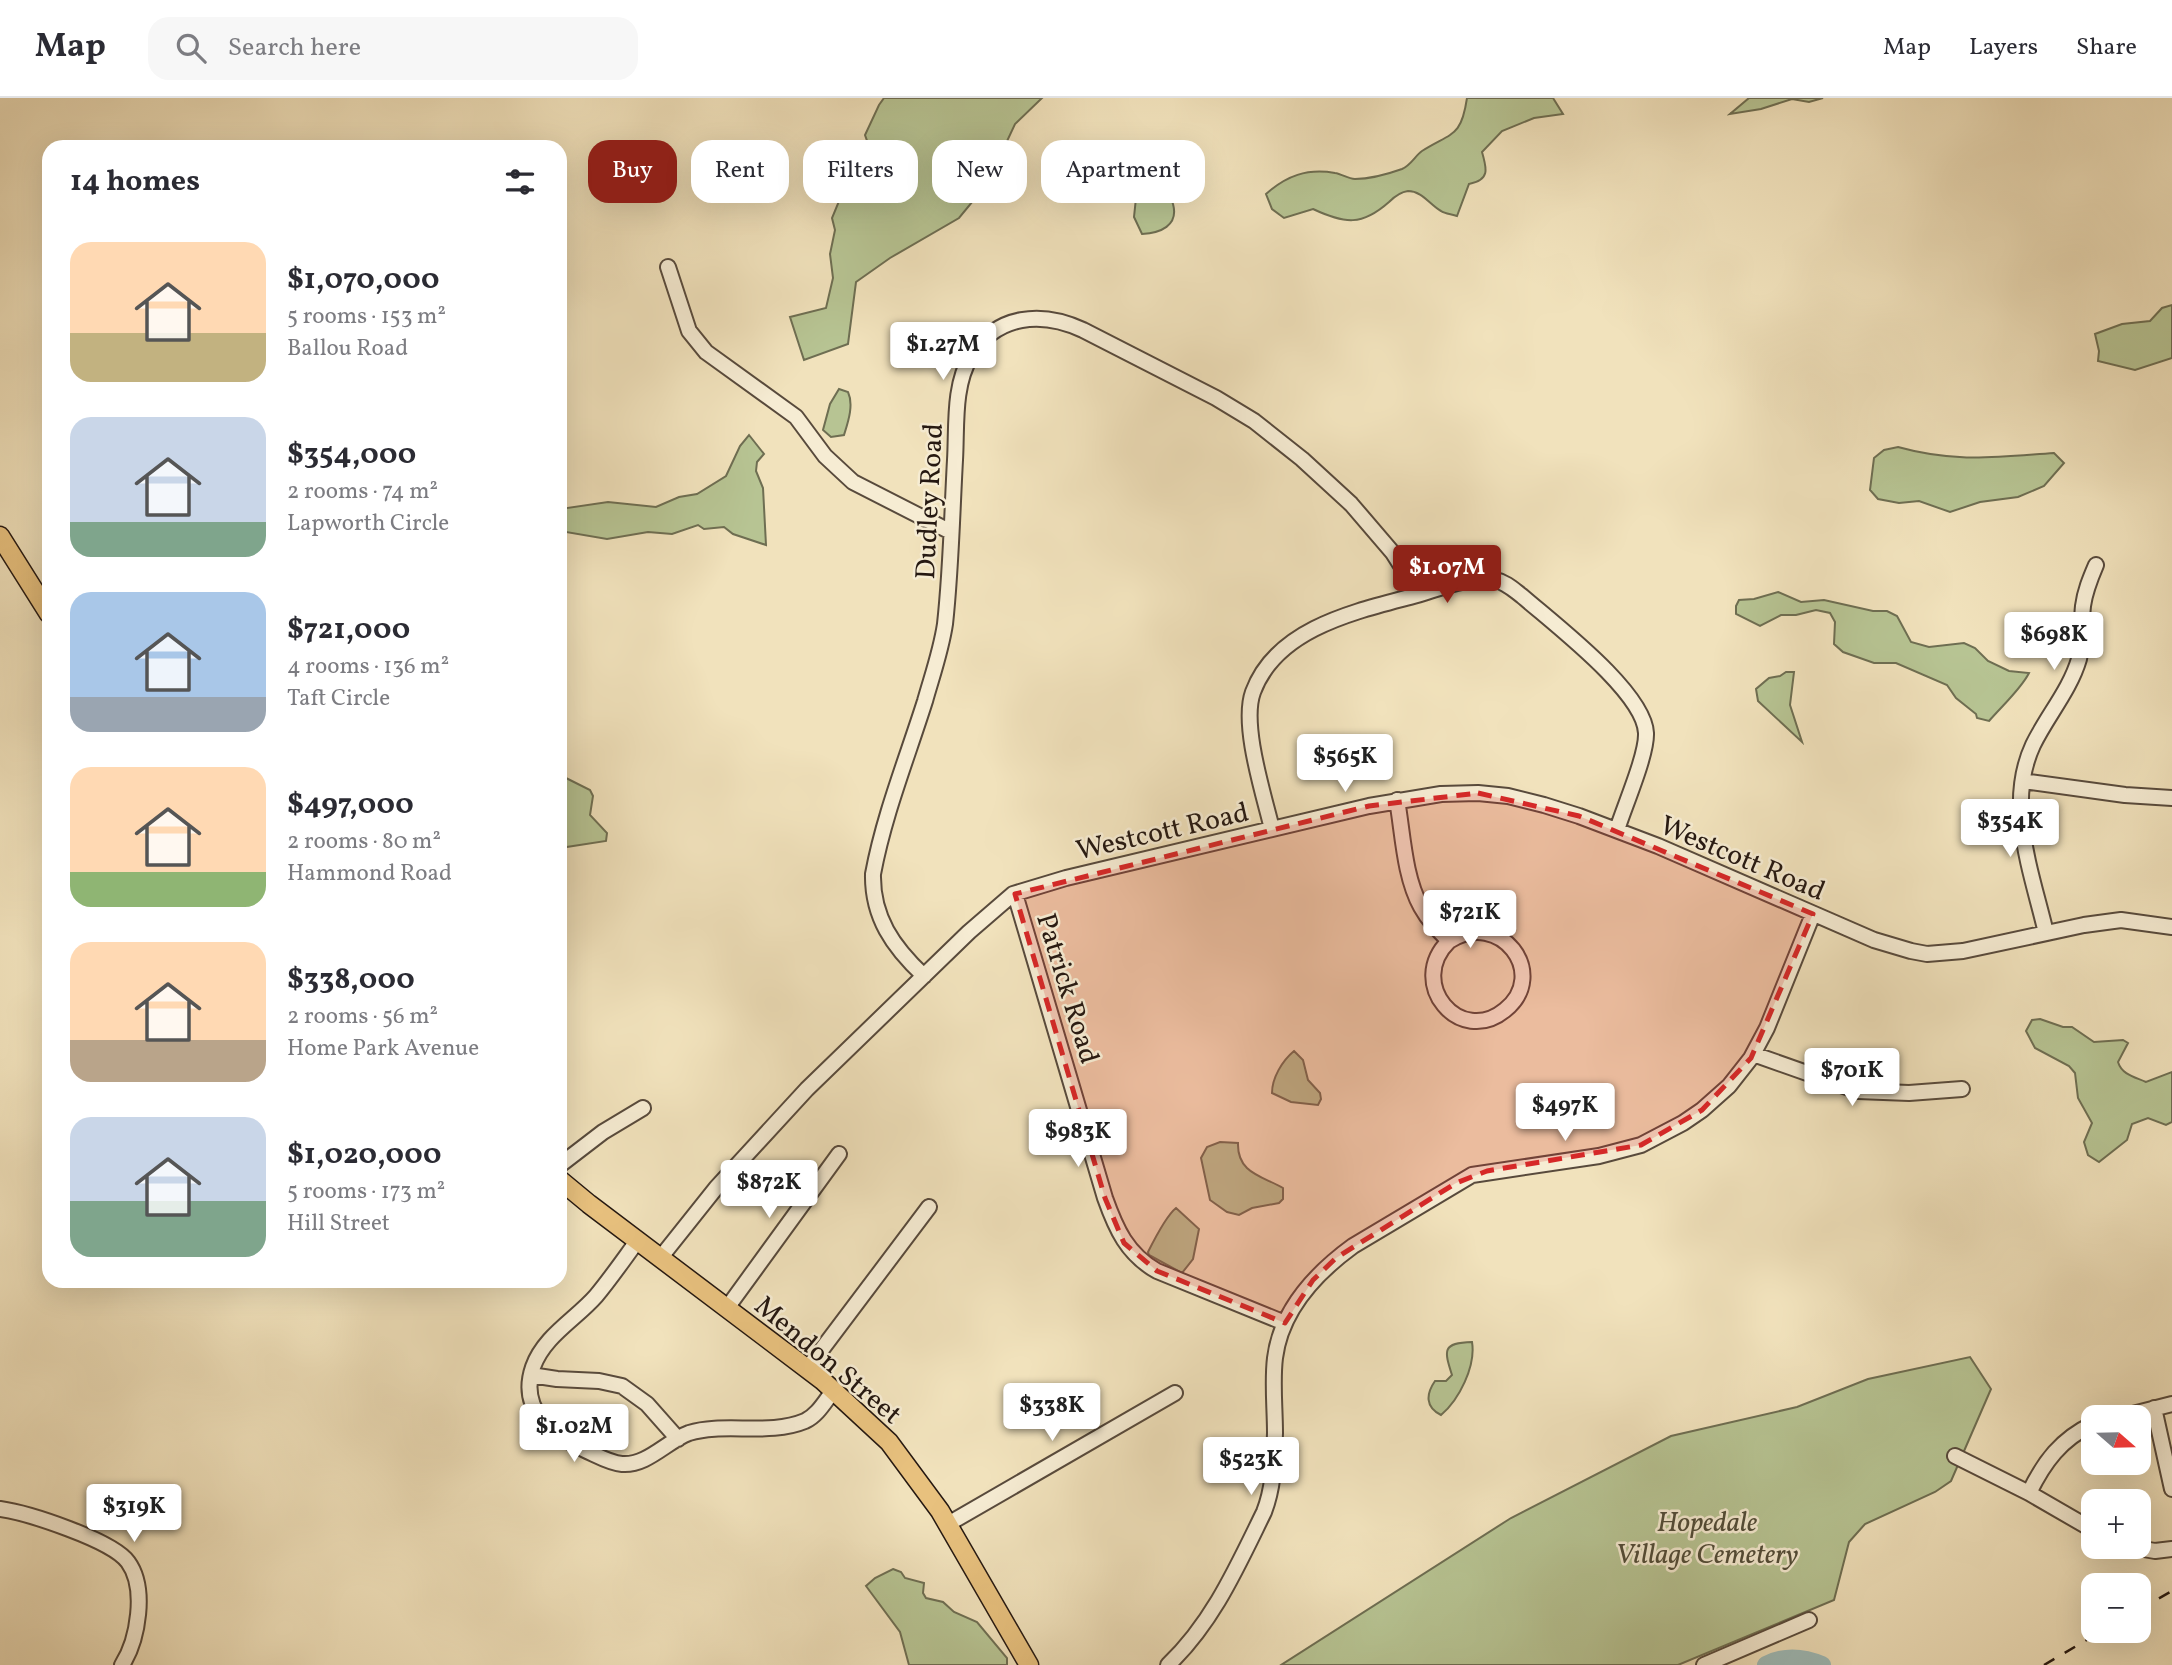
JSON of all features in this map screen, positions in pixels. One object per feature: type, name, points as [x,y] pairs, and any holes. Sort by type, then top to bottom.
[{"type":"main road","points":[[0,536],[42,603]]},
{"type":"main road","name":"Mendon Street","points":[[567,1185],[834,1390],[889,1442],[948,1524],[1029,1665]]},
{"type":"street","points":[[668,267],[689,331],[706,352],[796,417],[825,456],[853,482],[951,532]]},
{"type":"street","name":"Dudley Road","points":[[923,976],[883,927],[873,898],[873,874],[942,642],[959,389],[968,362],[979,346],[1002,327],[1031,318],[1052,319],[1083,330],[1216,398],[1254,421],[1302,459],[1351,504],[1392,553],[1419,594]]},
{"type":"street","points":[[2046,933],[2022,839],[2023,781],[2032,748],[2078,660],[2086,589],[2096,565]]},
{"type":"street","points":[[1272,829],[1253,749],[1250,716],[1251,696],[1260,676],[1289,645],[1321,624],[1458,583],[1489,579],[1500,581],[1522,596],[1623,687],[1640,709],[1646,734],[1641,758],[1617,830]]},
{"type":"street","points":[[2023,781],[2172,798]]},
{"type":"street","name":"Westcott Road","points":[[661,1258],[770,1127],[923,976],[997,906],[1015,894],[1066,878],[1397,800],[1441,794],[1479,793],[1508,796],[1579,816],[1874,940],[1927,954],[1963,951],[2121,920],[2172,927]]},
{"type":"street","points":[[1397,800],[1414,891],[1427,917],[1449,941]]},
{"type":"street","name":"Patrick Road","points":[[1015,894],[1105,1198],[1125,1243],[1137,1258],[1157,1271],[1285,1323]]},
{"type":"street","points":[[1168,1665],[1208,1619],[1233,1576],[1271,1495],[1275,1463],[1275,1358],[1285,1323],[1294,1305],[1313,1280],[1336,1258],[1472,1175],[1599,1156],[1641,1145],[1702,1110],[1729,1086],[1753,1054],[1767,1028],[1813,914]]},
{"type":"street","points":[[1467,932],[1488,932],[1506,941],[1513,949],[1522,978],[1516,998],[1502,1013],[1493,1018],[1475,1021],[1458,1016],[1444,1006],[1434,990],[1432,972],[1437,955],[1449,941],[1467,932]]},
{"type":"street","points":[[1753,1054],[1858,1091],[1909,1093],[1962,1089]]},
{"type":"street","points":[[567,1160],[603,1132],[643,1108]]},
{"type":"street","points":[[727,1308],[839,1154]]},
{"type":"street","points":[[807,1369],[929,1207]]},
{"type":"street","points":[[638,1241],[596,1296],[545,1345],[531,1375],[536,1411],[551,1432],[607,1460],[631,1464],[687,1434],[797,1423],[814,1415],[834,1390]]},
{"type":"street","points":[[531,1375],[599,1381],[622,1386],[647,1404],[678,1439]]},
{"type":"street","points":[[948,1524],[1175,1392]]},
{"type":"street","points":[[2151,1409],[2172,1404]]},
{"type":"street","points":[[2154,1408],[2172,1489]]},
{"type":"street","points":[[2029,1493],[2056,1449],[2081,1431]]},
{"type":"street","points":[[1955,1455],[2081,1523]]},
{"type":"street","points":[[0,1509],[17,1511],[80,1534],[103,1544],[127,1561],[133,1571],[139,1614],[136,1637],[122,1665]]},
{"type":"street","points":[[2151,1550],[2172,1549]]},
{"type":"street","points":[[1704,1665],[1809,1620]]},
{"type":"highlighted area","points":[[1478,793],[1579,816],[1813,914],[1751,1058],[1702,1110],[1641,1145],[1487,1171],[1456,1183],[1336,1258],[1313,1280],[1285,1323],[1157,1271],[1124,1243],[1105,1198],[1015,894],[1369,806]]},
{"type":"green space","points":[[884,98],[1042,98],[1015,124],[1008,140],[932,140],[932,203],[971,203],[959,218],[890,258],[856,282],[848,344],[804,360],[790,317],[826,308],[833,278],[830,254],[835,230],[832,218],[838,203],[918,203],[918,140],[867,140],[865,135]]},
{"type":"green space","points":[[1467,98],[1553,98],[1563,114],[1534,118],[1502,131],[1482,152],[1484,177],[1469,184],[1457,216],[1443,212],[1422,196],[1408,191],[1402,192],[1362,219],[1344,220],[1313,209],[1284,218],[1272,209],[1266,194],[1281,182],[1298,175],[1325,172],[1361,179],[1402,169],[1422,151],[1454,132],[1462,120]]},
{"type":"green space","points":[[1749,98],[1823,98],[1809,102],[1792,99],[1761,109],[1730,114]]},
{"type":"green space","points":[[1135,203],[1173,203],[1171,223],[1161,230],[1142,234],[1134,217]]},
{"type":"green space","points":[[2172,305],[2172,358],[2135,370],[2098,361],[2095,334],[2122,324],[2150,321],[2162,308]]},
{"type":"green space","points":[[839,389],[848,392],[850,414],[844,435],[831,437],[823,430],[830,404]]},
{"type":"green space","points":[[749,435],[764,454],[757,462],[756,471],[763,488],[766,545],[733,534],[724,527],[704,529],[698,525],[672,534],[648,532],[607,539],[567,532],[567,508],[608,502],[656,507],[679,497],[697,494],[726,476],[740,446]]},
{"type":"green space","points":[[1898,447],[1957,457],[2054,453],[2064,463],[2044,486],[2018,497],[1980,502],[1950,512],[1919,501],[1899,503],[1878,499],[1870,490],[1874,458],[1884,450]]},
{"type":"green space","points":[[1778,592],[1801,602],[1824,600],[1873,611],[1887,611],[1897,616],[1911,642],[1929,647],[1964,643],[1975,648],[1988,661],[2009,671],[2029,673],[2016,692],[1989,721],[1977,718],[1947,685],[1896,663],[1874,663],[1843,652],[1834,644],[1835,622],[1830,613],[1816,610],[1796,615],[1781,615],[1760,626],[1736,614],[1739,600]]},
{"type":"green space","points":[[1794,672],[1790,705],[1802,742],[1758,701],[1756,689],[1769,678]]},
{"type":"green space","points":[[567,778],[590,790],[593,796],[590,815],[607,833],[606,841],[567,847]]},
{"type":"green space","points":[[2040,1019],[2063,1027],[2072,1027],[2094,1042],[2123,1040],[2128,1043],[2118,1062],[2120,1066],[2129,1075],[2146,1082],[2172,1072],[2172,1122],[2166,1125],[2148,1118],[2132,1124],[2127,1140],[2099,1162],[2088,1155],[2084,1142],[2092,1123],[2078,1098],[2075,1073],[2069,1066],[2035,1048],[2026,1031],[2032,1020]]},
{"type":"green space","points":[[1294,1051],[1303,1060],[1308,1080],[1320,1093],[1318,1105],[1291,1102],[1272,1093],[1278,1070]]},
{"type":"green space","points":[[1220,1142],[1238,1143],[1239,1153],[1246,1167],[1283,1188],[1283,1199],[1279,1203],[1252,1208],[1239,1215],[1227,1212],[1210,1200],[1201,1158],[1207,1147]]},
{"type":"green space","points":[[1176,1208],[1199,1229],[1193,1259],[1182,1273],[1148,1252],[1164,1222]]},
{"type":"green space","points":[[1472,1342],[1473,1351],[1465,1382],[1454,1401],[1441,1415],[1430,1404],[1430,1391],[1435,1381],[1446,1381],[1452,1375],[1447,1354],[1450,1346]]},
{"type":"green space","name":"Hopedale Village Cemetery","points":[[1970,1357],[1991,1389],[1951,1481],[1935,1492],[1865,1524],[1849,1542],[1834,1600],[1678,1665],[1281,1665],[1511,1518],[1671,1436],[1797,1407],[1868,1379]]},
{"type":"green space","points":[[893,1569],[901,1572],[905,1578],[924,1583],[923,1593],[926,1598],[943,1602],[954,1612],[977,1622],[1007,1658],[1007,1665],[909,1665],[900,1632],[866,1586]]},
{"type":"waterway","points":[[1766,1665],[1794,1658],[1822,1665]]},
{"type":"railway","points":[[2151,1603],[2172,1591]]},
{"type":"railway","points":[[2044,1665],[2082,1643]]}]
